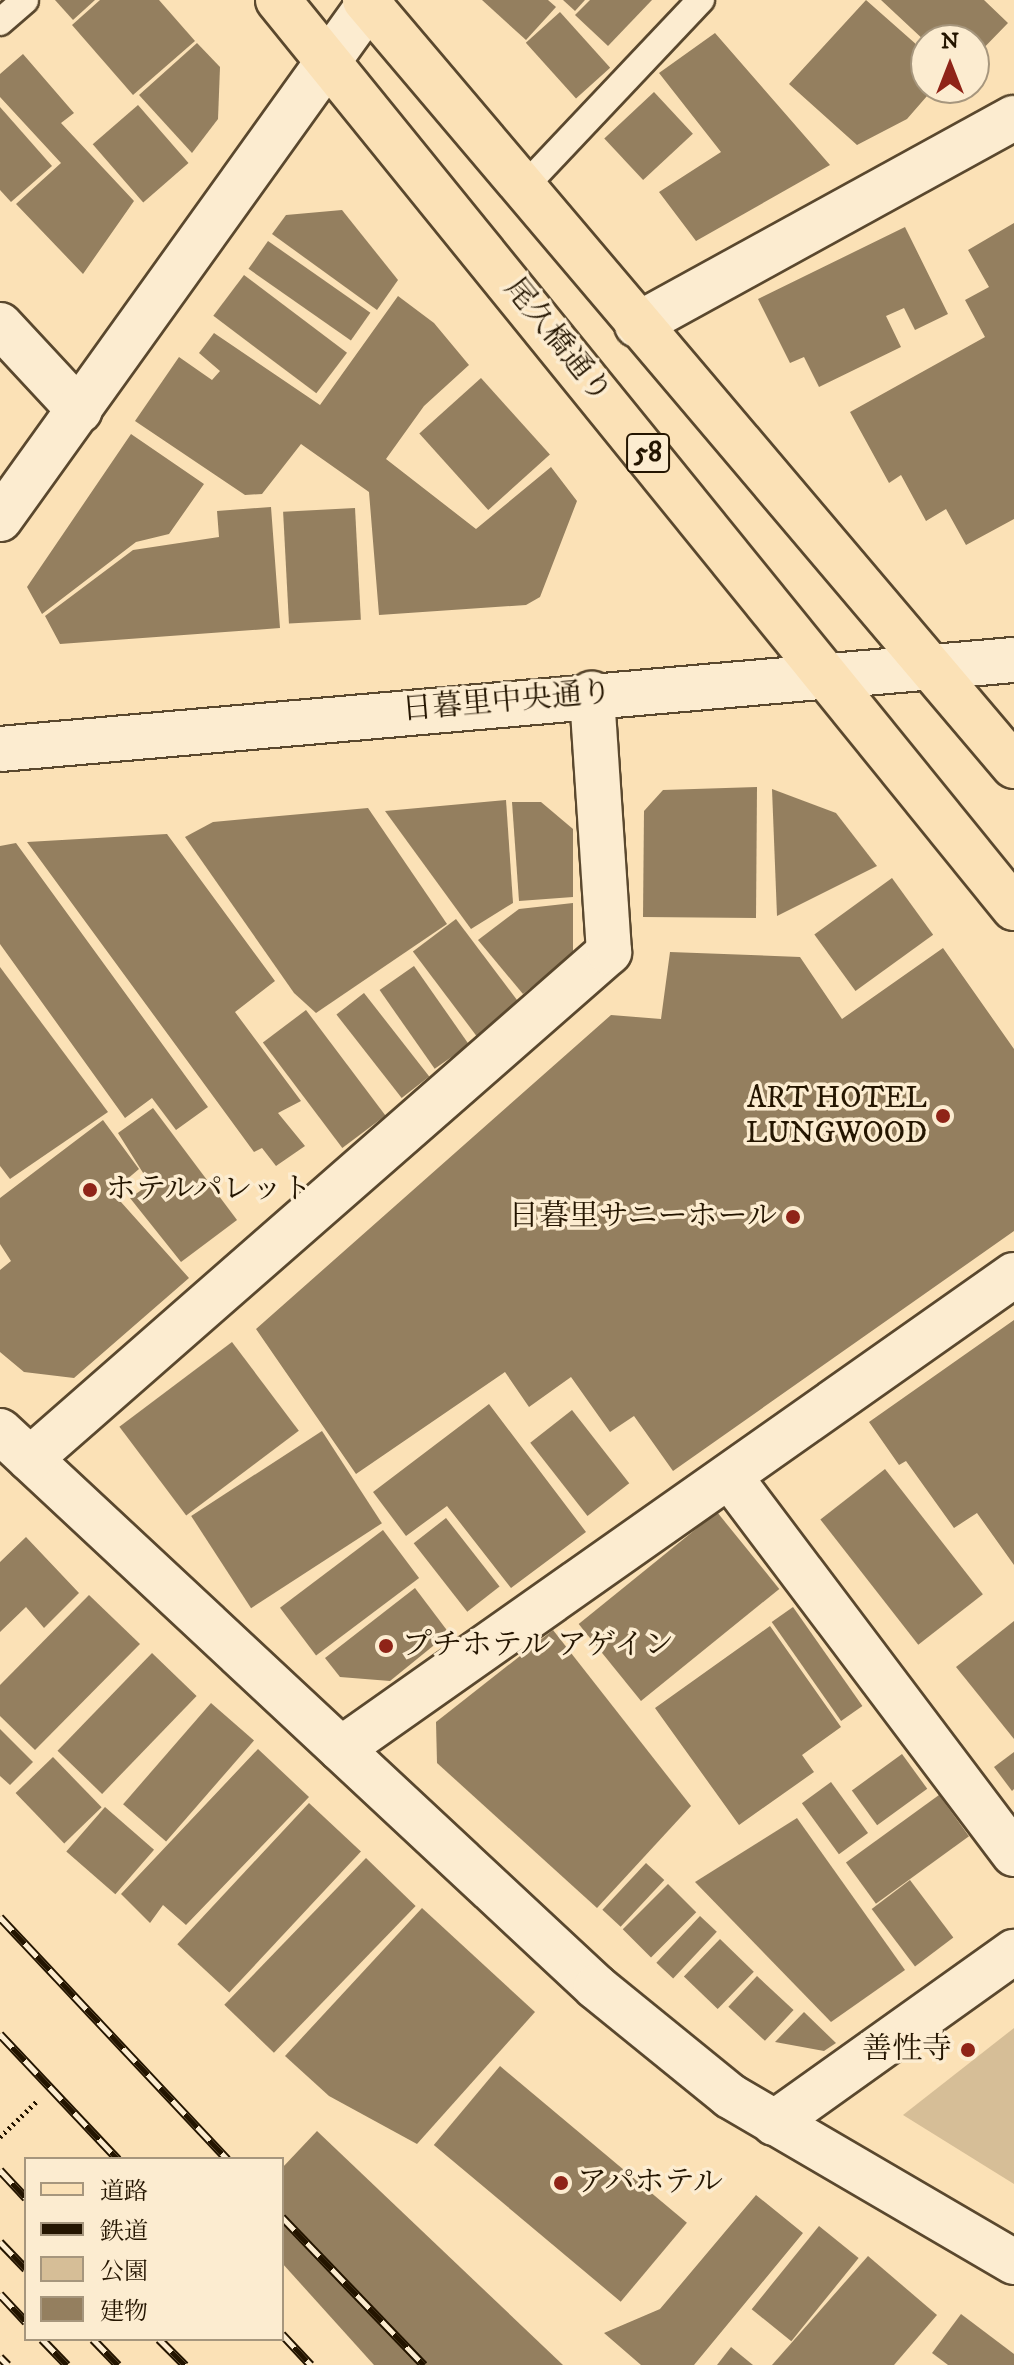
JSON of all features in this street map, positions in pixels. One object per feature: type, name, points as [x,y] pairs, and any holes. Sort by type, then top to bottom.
[{"type":"main road","name":"尾久橋通り","points":[[278,0],[830,676],[1014,908]]},
{"type":"main road","name":"58","points":[[369,2],[637,325],[1014,766]]},
{"type":"street","points":[[0,519],[329,63],[369,2]]},
{"type":"street","points":[[637,325],[1010,130]]},
{"type":"street","points":[[0,325],[80,411]]},
{"type":"street","name":"日暮里中央通り","points":[[0,749],[592,694],[1014,660]]},
{"type":"street","points":[[592,694],[609,952],[15,1445],[596,1987],[730,2096],[1014,2262]]},
{"type":"street","points":[[341,1749],[1014,1275]]},
{"type":"street","points":[[730,1477],[1014,1854]]},
{"type":"street","points":[[774,2123],[1014,1952]]},
{"type":"lane","points":[[0,22],[25,0]]},
{"type":"lane","points":[[523,188],[701,0]]},
{"type":"path","points":[[0,2137],[37,2101]]},
{"type":"green space","points":[[1014,2028],[1014,2184],[903,2115]]},
{"type":"building","points":[[55,0],[95,0],[73,20]]},
{"type":"building","points":[[100,0],[159,0],[195,41],[133,95],[72,25]]},
{"type":"building","points":[[482,0],[548,0],[556,7],[526,40]]},
{"type":"building","points":[[563,0],[585,0],[575,11]]},
{"type":"building","points":[[590,0],[652,0],[608,46],[575,15]]},
{"type":"building","points":[[866,0],[910,39],[910,104],[920,104],[907,119],[857,145],[789,84]]},
{"type":"building","points":[[881,0],[984,0],[1008,23],[990,42],[990,24],[910,24],[910,27]]},
{"type":"building","points":[[560,12],[610,68],[576,99],[526,43]]},
{"type":"building","points":[[715,33],[830,165],[696,241],[659,192],[721,152],[659,73]]},
{"type":"building","points":[[197,43],[220,67],[218,119],[192,153],[139,95]]},
{"type":"building","points":[[23,54],[74,113],[61,123],[134,201],[83,274],[16,204],[61,163],[0,97],[0,74]]},
{"type":"building","points":[[654,92],[693,134],[643,180],[604,138]]},
{"type":"building","points":[[138,105],[189,163],[143,202],[93,144]]},
{"type":"building","points":[[0,107],[52,166],[11,202],[0,190]]},
{"type":"building","points":[[342,210],[398,280],[377,310],[272,234],[286,215]]},
{"type":"building","points":[[1014,223],[1014,519],[966,545],[946,509],[926,521],[901,475],[889,483],[850,412],[985,337],[965,300],[989,287],[968,250]]},
{"type":"building","points":[[905,227],[948,314],[915,330],[904,308],[886,316],[901,347],[819,387],[804,357],[790,363],[758,299]]},
{"type":"building","points":[[268,241],[370,313],[351,341],[248,269]]},
{"type":"building","points":[[244,275],[347,353],[316,393],[213,316]]},
{"type":"building","points":[[398,296],[434,323],[469,365],[424,406],[386,459],[476,529],[551,467],[577,501],[540,597],[526,605],[379,615],[369,492],[301,444],[262,494],[245,495],[135,421],[179,357],[212,380],[220,371],[199,353],[214,333],[320,405]]},
{"type":"building","points":[[481,378],[550,455],[488,510],[419,434]]},
{"type":"building","points":[[131,434],[204,484],[169,534],[136,542],[42,614],[27,587]]},
{"type":"building","points":[[271,507],[280,628],[60,644],[45,616],[133,550],[219,537],[217,511]]},
{"type":"building","points":[[355,508],[361,620],[289,624],[283,512]]},
{"type":"building","points":[[757,787],[756,918],[643,917],[644,811],[663,790]]},
{"type":"building","points":[[772,789],[836,813],[877,866],[777,916]]},
{"type":"building","points":[[506,800],[513,903],[471,929],[385,811]]},
{"type":"building","points":[[512,802],[541,802],[573,829],[573,897],[519,901]]},
{"type":"building","points":[[368,808],[447,924],[316,1013],[294,993],[185,837],[213,822]]},
{"type":"building","points":[[167,834],[275,981],[235,1012],[301,1101],[278,1113],[305,1146],[276,1166],[262,1148],[254,1152],[27,842]]},
{"type":"building","points":[[16,843],[208,1107],[176,1130],[152,1098],[125,1118],[0,944],[0,846]]},
{"type":"building","points":[[892,878],[933,935],[855,991],[814,934]]},
{"type":"building","points":[[573,903],[573,954],[523,994],[478,940],[519,909]]},
{"type":"building","points":[[456,919],[520,1004],[477,1036],[413,951]]},
{"type":"building","points":[[943,948],[1014,1049],[1014,1231],[673,1471],[634,1416],[610,1432],[571,1377],[529,1407],[505,1372],[356,1474],[256,1329],[611,1015],[661,1019],[670,952],[800,957],[842,1019]]},
{"type":"building","points":[[414,966],[469,1045],[435,1069],[380,990]]},
{"type":"building","points":[[0,967],[108,1112],[10,1179],[0,1166]]},
{"type":"building","points":[[364,993],[429,1077],[402,1098],[336,1015]]},
{"type":"building","points":[[306,1010],[385,1115],[342,1148],[263,1042]]},
{"type":"building","points":[[153,1108],[237,1220],[181,1262],[130,1198],[150,1184],[118,1133]]},
{"type":"building","points":[[103,1120],[139,1169],[112,1192],[189,1278],[74,1378],[24,1372],[0,1352],[0,1270],[11,1261],[0,1244],[0,1198]]},
{"type":"building","points":[[1014,1320],[1014,1565],[977,1513],[954,1528],[906,1461],[899,1465],[869,1422]]},
{"type":"building","points":[[232,1342],[299,1431],[186,1516],[119,1427]]},
{"type":"building","points":[[489,1404],[586,1532],[511,1588],[447,1506],[406,1536],[373,1492]]},
{"type":"building","points":[[572,1410],[629,1483],[587,1516],[530,1443]]},
{"type":"building","points":[[322,1431],[382,1523],[251,1608],[191,1516]]},
{"type":"building","points":[[885,1469],[983,1594],[918,1645],[820,1519]]},
{"type":"building","points":[[717,1512],[779,1589],[641,1701],[579,1624]]},
{"type":"building","points":[[446,1518],[500,1587],[467,1612],[414,1543]]},
{"type":"building","points":[[383,1530],[419,1578],[316,1656],[280,1608]]},
{"type":"building","points":[[26,1537],[79,1593],[44,1628],[26,1607],[0,1632],[0,1562]]},
{"type":"building","points":[[415,1588],[449,1633],[390,1681],[340,1677],[325,1658]]},
{"type":"building","points":[[89,1595],[140,1644],[35,1750],[0,1716],[0,1685]]},
{"type":"building","points":[[793,1607],[862,1706],[841,1721],[772,1622]]},
{"type":"building","points":[[1014,1621],[1014,1739],[956,1667]]},
{"type":"building","points":[[770,1626],[841,1727],[802,1755],[814,1772],[739,1825],[655,1708]]},
{"type":"building","points":[[553,1630],[691,1806],[597,1908],[437,1763],[436,1722]]},
{"type":"building","points":[[152,1653],[197,1696],[102,1794],[58,1751]]},
{"type":"building","points":[[211,1703],[254,1740],[166,1842],[123,1804]]},
{"type":"building","points":[[0,1729],[33,1762],[10,1785],[0,1776]]},
{"type":"building","points":[[258,1749],[309,1797],[186,1925],[163,1905],[150,1923],[121,1894]]},
{"type":"building","points":[[1014,1752],[1014,1789],[1012,1791],[994,1767]]},
{"type":"building","points":[[902,1754],[927,1789],[877,1825],[852,1790]]},
{"type":"building","points":[[53,1757],[102,1807],[64,1843],[16,1793]]},
{"type":"building","points":[[831,1782],[868,1833],[839,1854],[802,1803]]},
{"type":"building","points":[[939,1795],[969,1836],[876,1904],[846,1863]]},
{"type":"building","points":[[309,1803],[361,1851],[229,1993],[177,1944]]},
{"type":"building","points":[[105,1807],[154,1850],[115,1894],[66,1852]]},
{"type":"building","points":[[797,1818],[905,1970],[831,2022],[695,1882]]},
{"type":"building","points":[[366,1858],[416,1906],[274,2053],[224,2005]]},
{"type":"building","points":[[646,1863],[664,1880],[621,1927],[602,1910]]},
{"type":"building","points":[[910,1880],[953,1938],[915,1966],[872,1909]]},
{"type":"building","points":[[668,1884],[696,1912],[651,1958],[623,1929]]},
{"type":"building","points":[[422,1908],[535,2012],[417,2144],[329,2096],[285,2056]]},
{"type":"building","points":[[700,1916],[717,1932],[673,1978],[656,1963]]},
{"type":"building","points":[[720,1939],[754,1972],[718,2009],[684,1976]]},
{"type":"building","points":[[757,1976],[794,2010],[765,2041],[728,2007]]},
{"type":"building","points":[[804,2012],[836,2043],[824,2051],[775,2042]]},
{"type":"building","name":"アパホテル","points":[[500,2066],[687,2223],[621,2302],[434,2145]]},
{"type":"building","points":[[317,2131],[563,2365],[374,2365],[284,2265],[284,2166]]},
{"type":"building","points":[[756,2195],[803,2233],[694,2365],[641,2365],[604,2333],[660,2309]]},
{"type":"building","points":[[819,2226],[859,2258],[791,2341],[752,2309]]},
{"type":"building","points":[[868,2256],[937,2315],[894,2365],[772,2365]]},
{"type":"building","points":[[961,2314],[1014,2354],[1014,2365],[948,2365],[932,2353]]},
{"type":"building","points":[[731,2347],[753,2365],[717,2365]]},
{"type":"railway","points":[[0,1917],[225,2157]]},
{"type":"railway","points":[[0,2034],[116,2157]]},
{"type":"railway","points":[[0,2170],[24,2196]]},
{"type":"railway","points":[[284,2219],[424,2365]]},
{"type":"railway","points":[[0,2242],[24,2267]]},
{"type":"railway","points":[[0,2294],[24,2320]]},
{"type":"railway","points":[[284,2336],[311,2365]]},
{"type":"railway","points":[[44,2341],[67,2365]]},
{"type":"railway","points":[[95,2341],[118,2365]]},
{"type":"railway","points":[[161,2341],[185,2365]]},
{"type":"railway","points":[[0,2357],[8,2365]]},
{"type":"place","name":"ART HOTEL LUNGWOOD","points":[[943,1116]]},
{"type":"place","name":"ホテルパレット","points":[[90,1190]]},
{"type":"place","name":"日暮里サニーホール","points":[[793,1217]]},
{"type":"place","name":"プチホテル アゲイン","points":[[386,1646]]},
{"type":"place","name":"善性寺","points":[[968,2050]]},
{"type":"place","name":"アパホテル","points":[[561,2183]]}]
